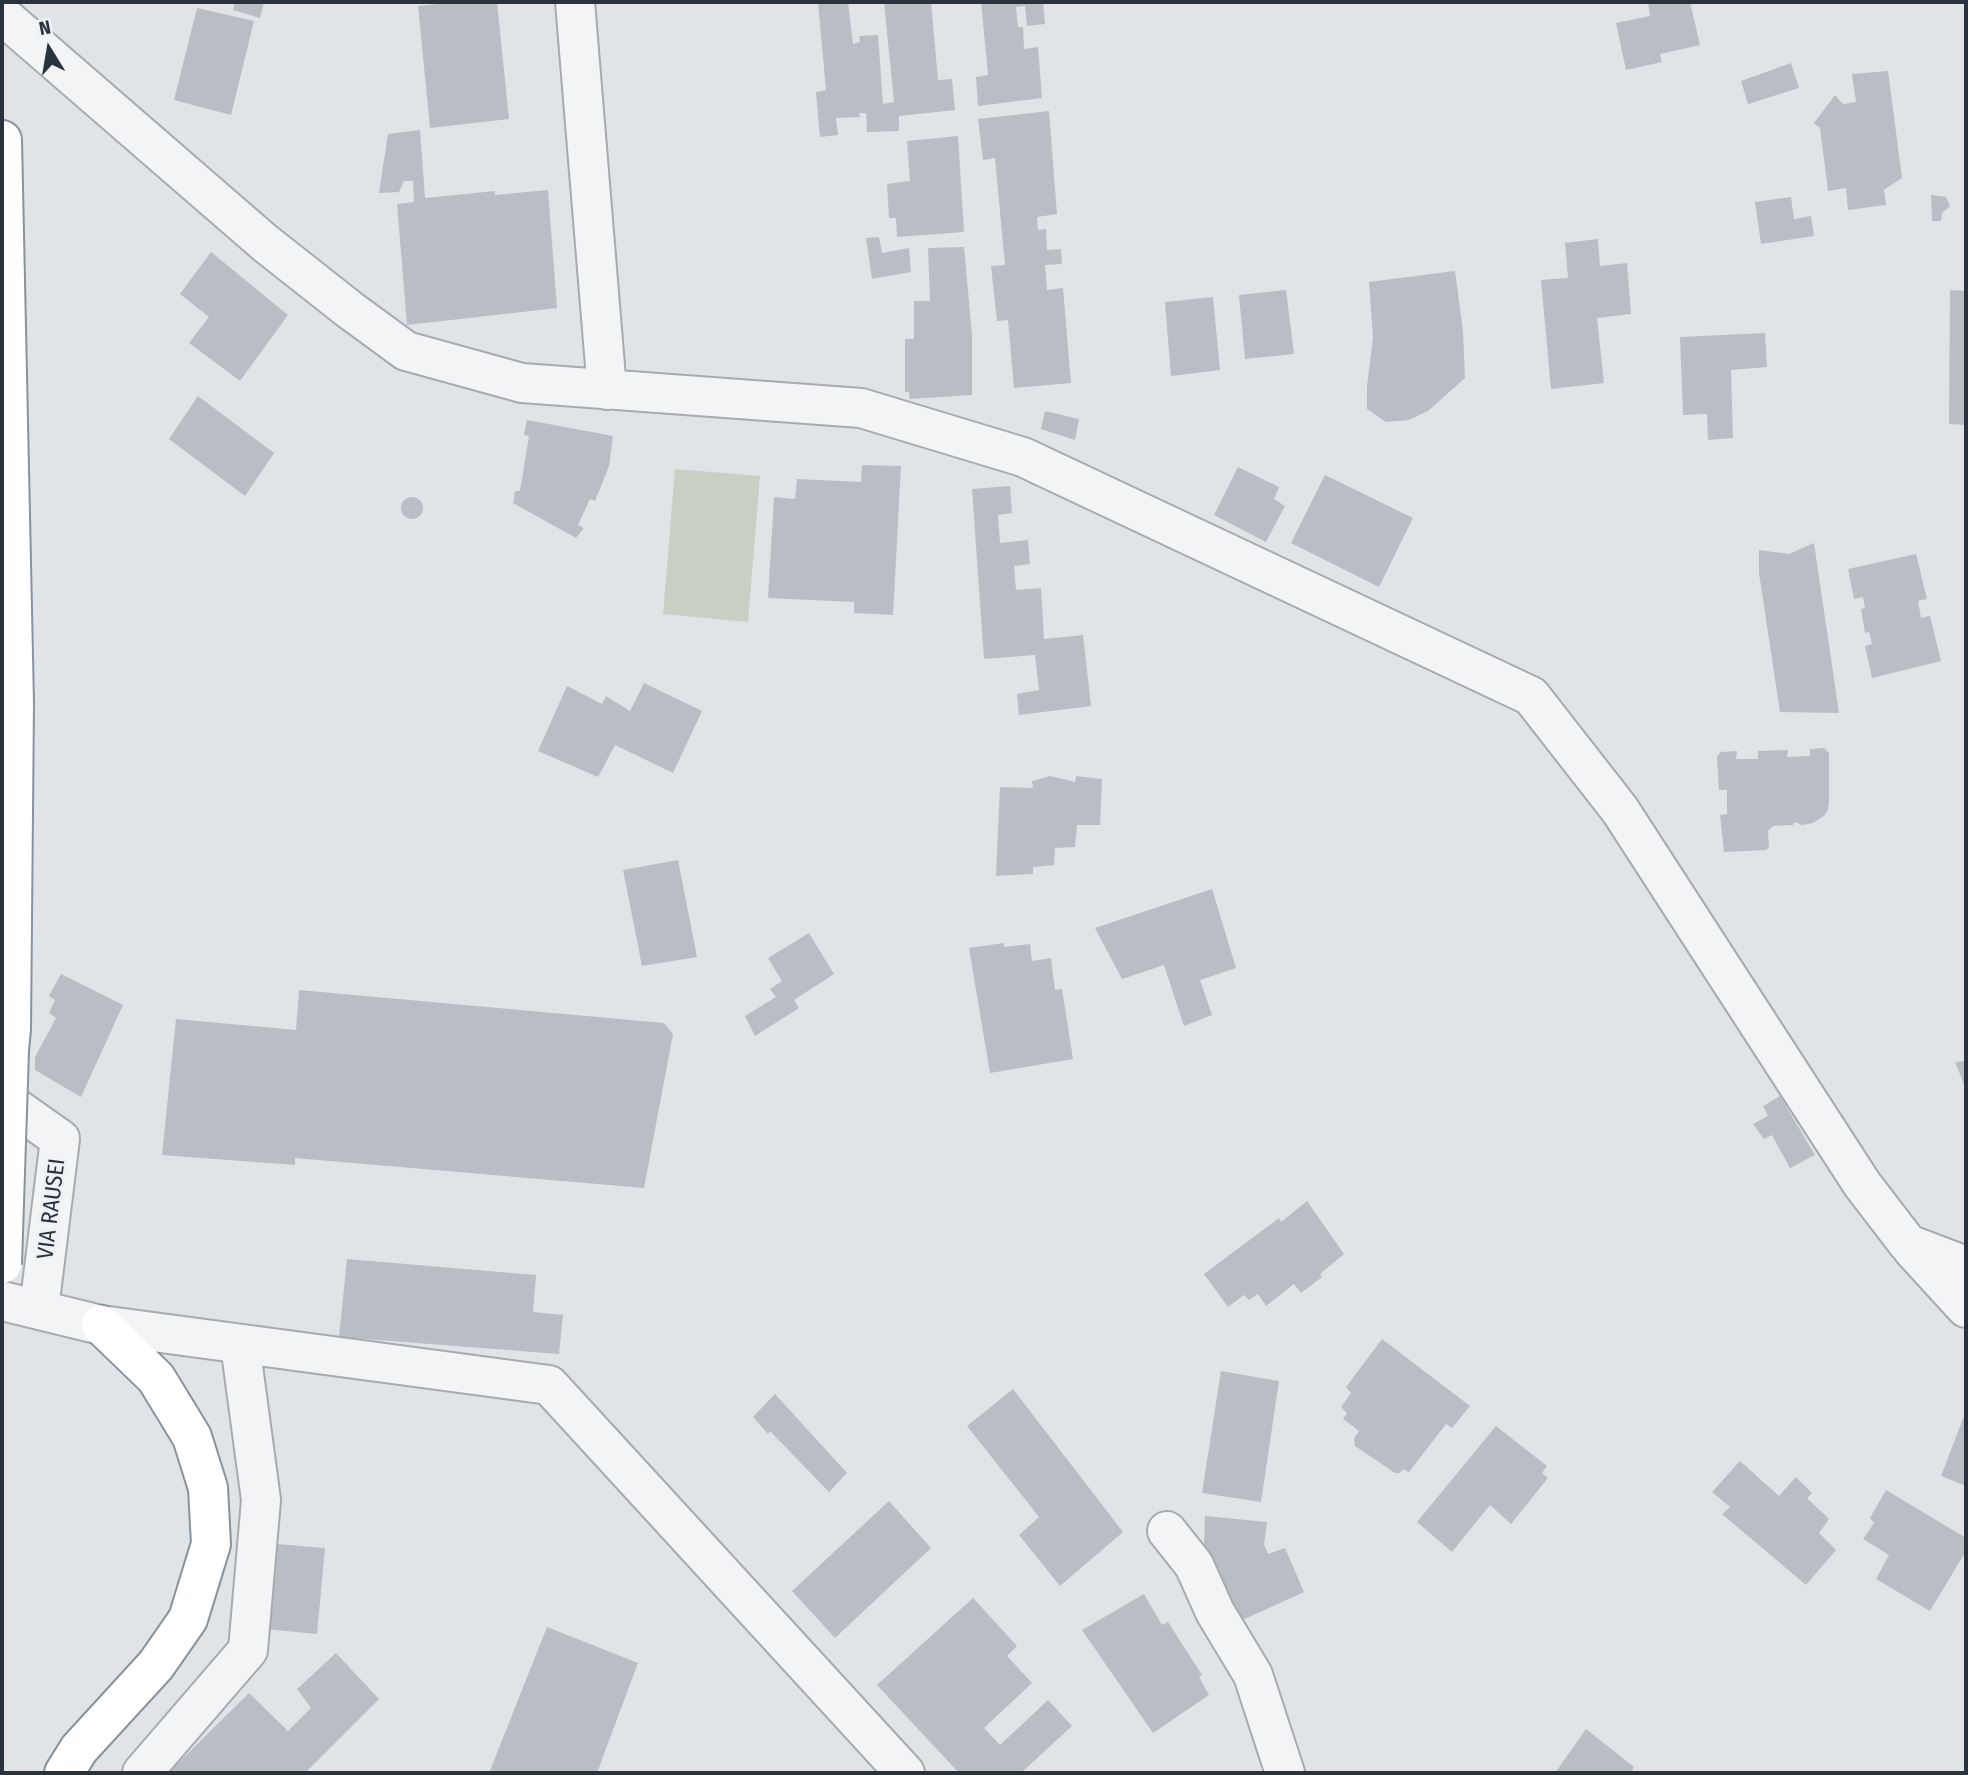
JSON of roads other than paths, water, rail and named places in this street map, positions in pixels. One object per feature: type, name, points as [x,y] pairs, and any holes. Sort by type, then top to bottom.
[{"type":"highway","points":[[2,139],[14,703],[11,1029],[2,1264]]},
{"type":"highway","points":[[64,1773],[79,1749],[156,1665],[187,1619],[211,1544],[208,1488],[192,1437],[156,1378],[101,1325]]},
{"type":"street","points":[[575,2],[607,390]]},
{"type":"street","points":[[2,15],[265,243],[406,351],[522,383],[861,408],[1023,457],[1531,696],[1620,810],[1862,1184],[1908,1244],[1966,1308]]},
{"type":"street","name":"VIA RAUSEI","points":[[2,1098],[60,1139],[39,1309]]},
{"type":"street","points":[[1908,1244],[1966,1266]]},
{"type":"street","points":[[2,1301],[101,1325],[549,1385],[905,1773]]},
{"type":"street","points":[[142,1773],[248,1650],[261,1500],[240,1344]]},
{"type":"street","points":[[1167,1531],[1194,1565],[1215,1612],[1253,1675],[1285,1773]]}]
